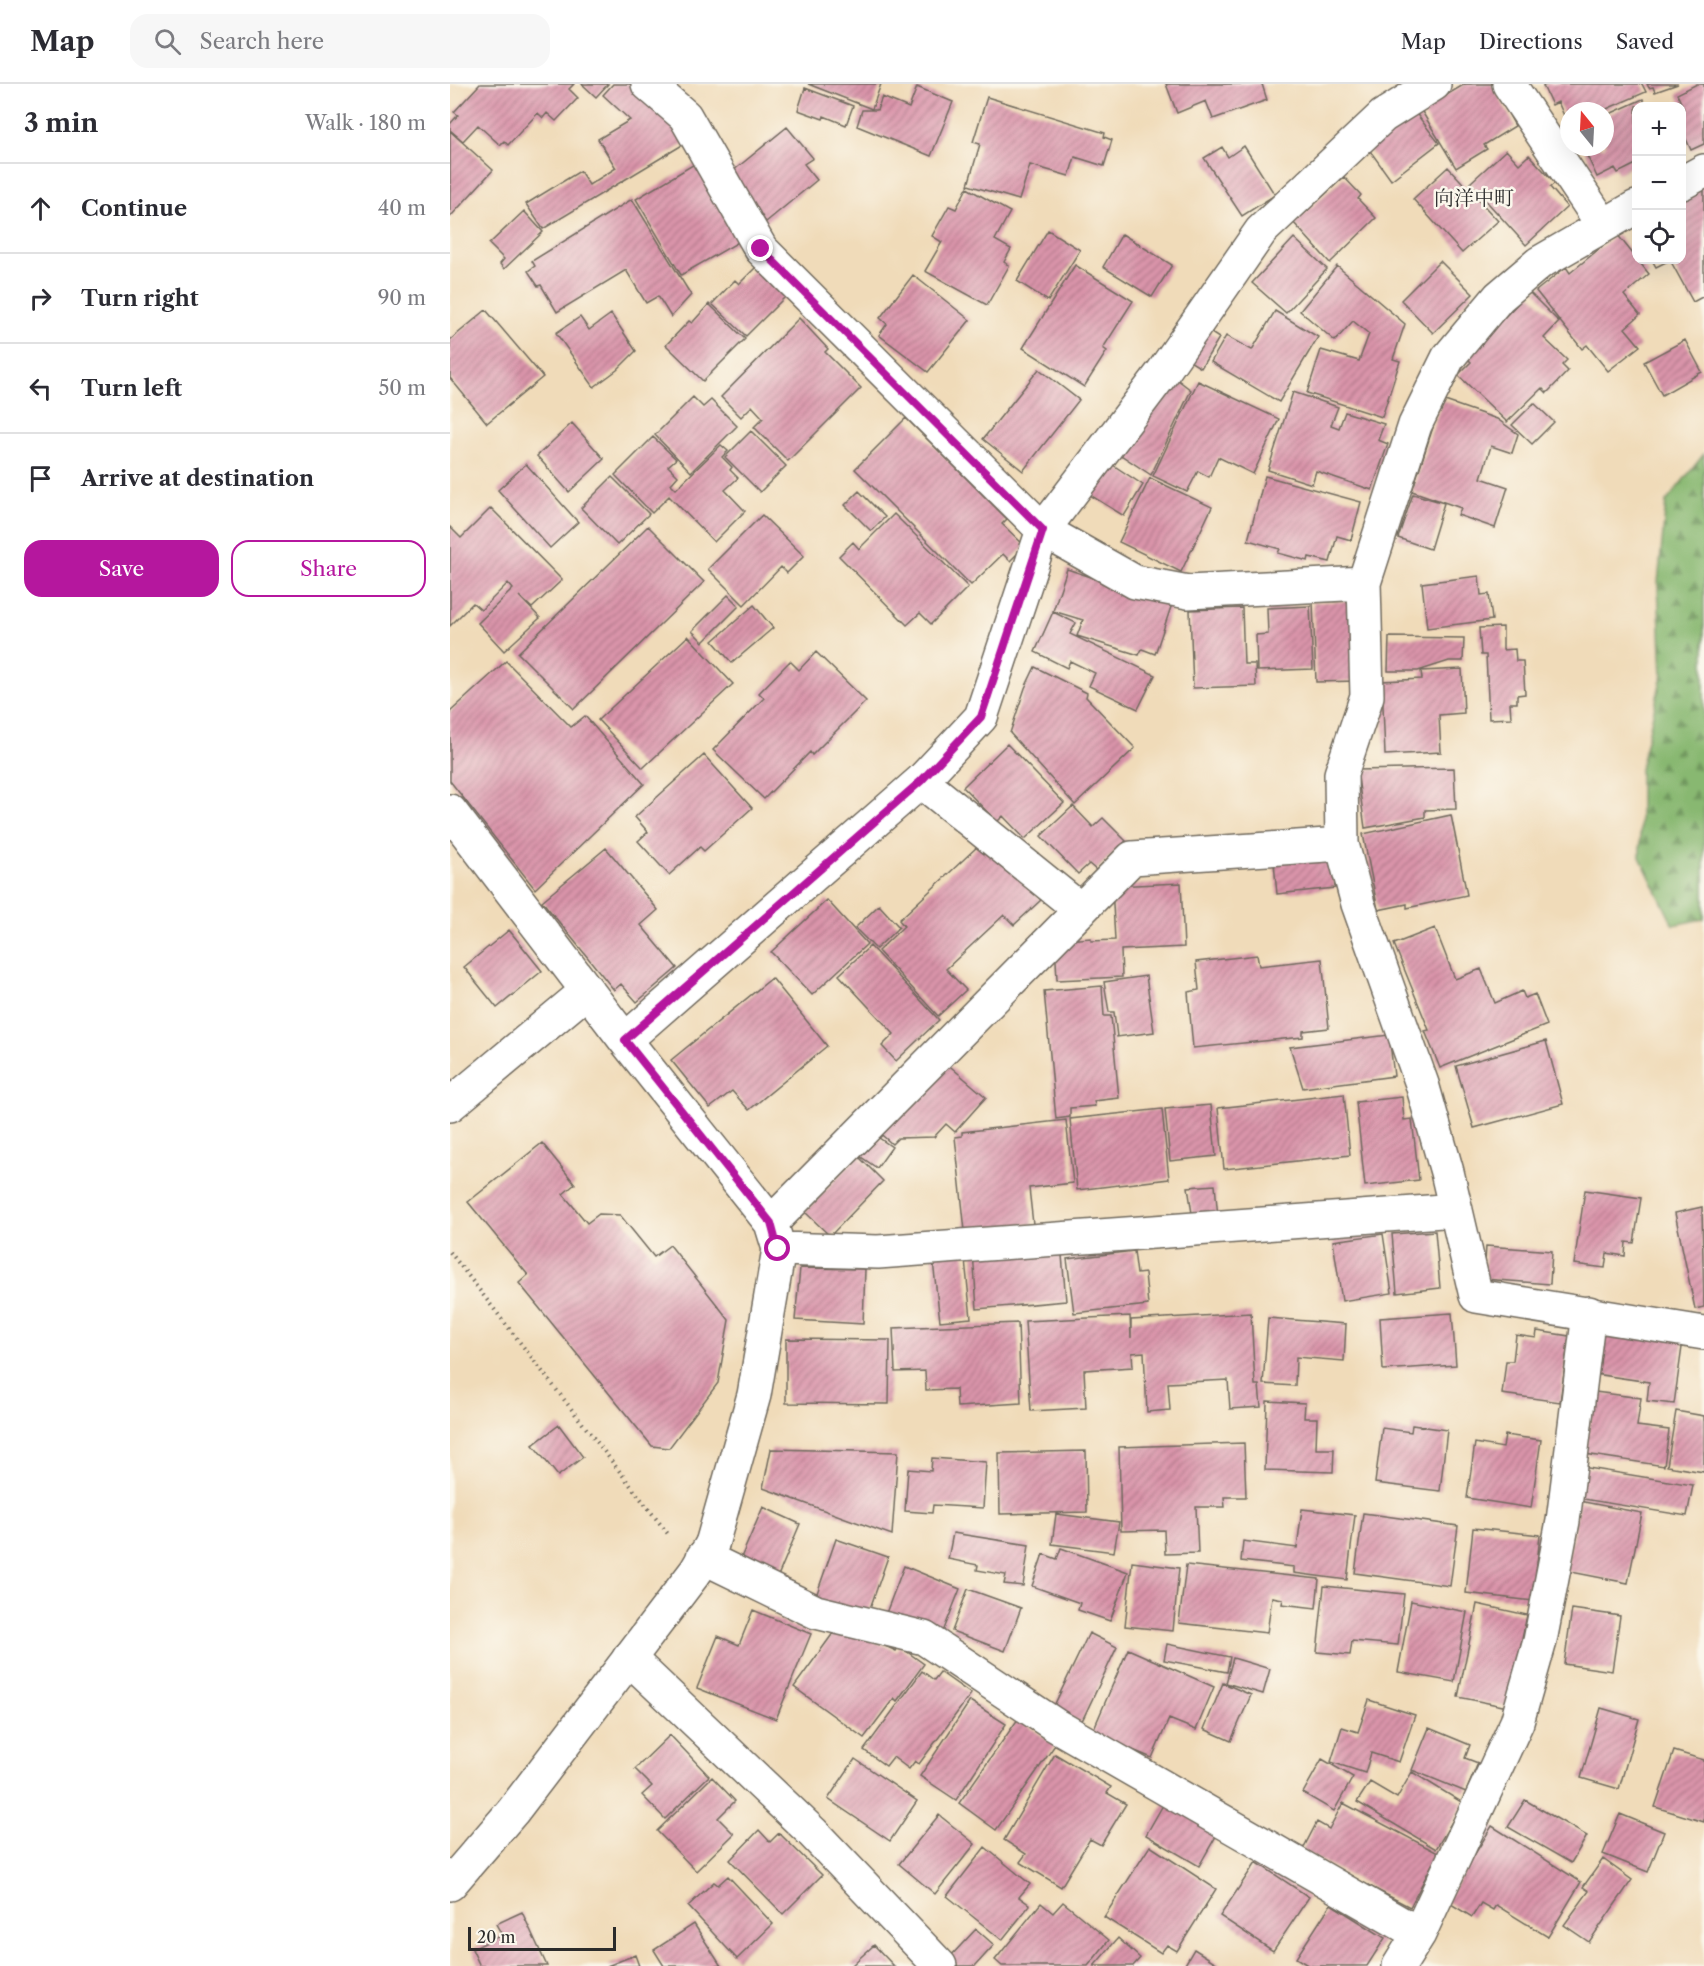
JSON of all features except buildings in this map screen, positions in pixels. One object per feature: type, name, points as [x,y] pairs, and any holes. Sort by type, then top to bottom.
[{"type":"street","points":[[648,84],[685,116],[761,249],[1043,530],[1136,582],[1188,592],[1364,583]]},
{"type":"street","points":[[625,1040],[921,781],[981,717],[1043,530],[1163,372],[1261,231],[1383,116],[1434,84]]},
{"type":"street","points":[[1509,84],[1603,225]]},
{"type":"street","points":[[1686,181],[1704,171]]},
{"type":"street","points":[[1632,209],[1539,263],[1499,297],[1448,358],[1415,424],[1364,583],[1367,696],[1341,774],[1342,844],[1358,904],[1422,1084],[1456,1210],[1476,1296],[1704,1333]]},
{"type":"street","points":[[921,781],[1081,910]]},
{"type":"street","points":[[450,812],[775,1236],[878,1252],[1456,1210]]},
{"type":"street","points":[[450,1884],[513,1811],[704,1557],[754,1395],[775,1236],[1132,858],[1342,844]]},
{"type":"street","points":[[450,1105],[587,991]]},
{"type":"street","points":[[1399,1966],[1419,1934],[1517,1722],[1540,1641],[1563,1521],[1589,1313]]},
{"type":"street","points":[[704,1557],[816,1612],[924,1638],[1055,1725],[1419,1934]]},
{"type":"street","points":[[629,1658],[812,1832],[940,1966]]},
{"type":"path","points":[[450,1252],[704,1557]]},
{"type":"green space","points":[[1704,454],[1704,919],[1673,925],[1640,857],[1640,769],[1662,676],[1658,583],[1666,502]]},
{"type":"district","name":"向洋中町","points":[[1474,198]]},
{"type":"route","points":[[761,249],[1043,530],[981,717],[921,781],[625,1040],[771,1223],[778,1249]]}]
